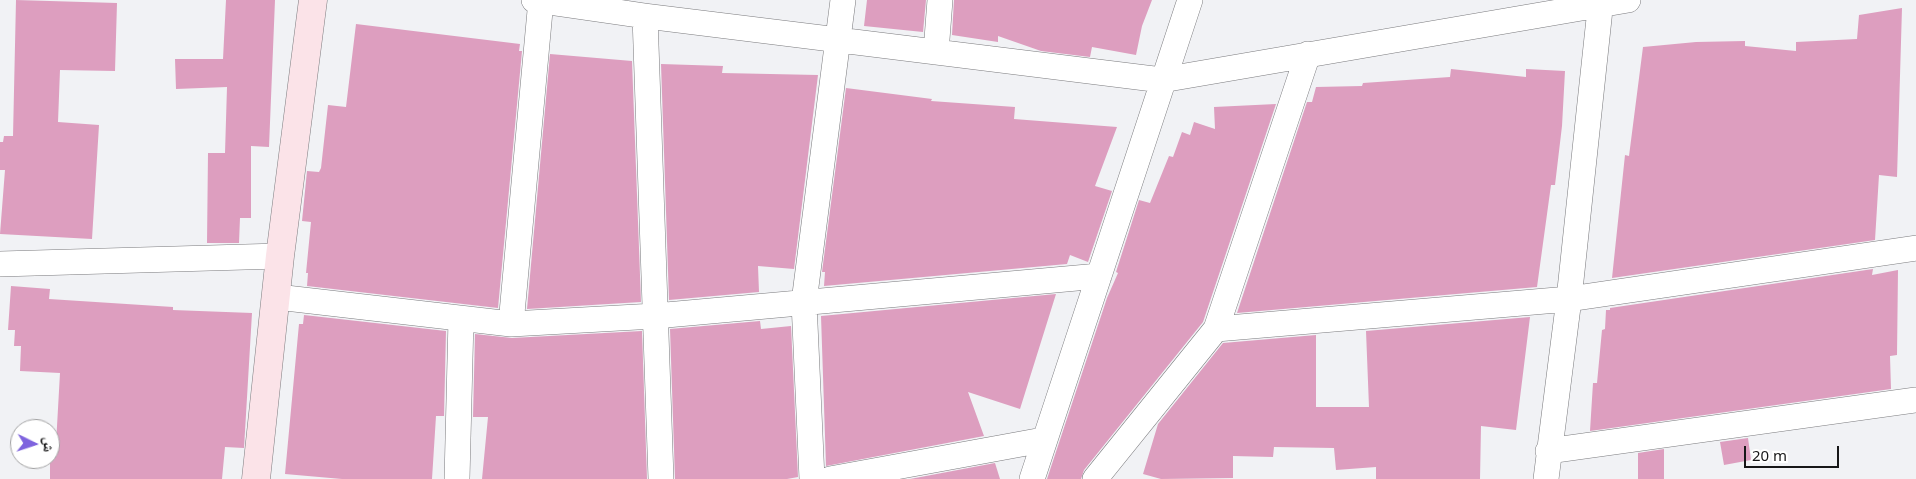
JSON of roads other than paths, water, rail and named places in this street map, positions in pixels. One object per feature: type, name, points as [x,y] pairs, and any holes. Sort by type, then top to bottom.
[{"type":"street","points":[[256,479],[280,256],[313,0]]},
{"type":"street","points":[[511,324],[539,0],[645,16],[1162,80],[1601,2],[1628,0]]},
{"type":"street","points":[[812,479],[804,302],[843,0]]},
{"type":"street","points":[[936,52],[940,0]]},
{"type":"street","points":[[1032,479],[1043,440],[1190,0]]},
{"type":"street","points":[[1546,479],[1548,451],[1570,299],[1601,2]]},
{"type":"street","points":[[645,16],[661,479]]},
{"type":"street","points":[[1095,479],[1216,329],[1308,54]]},
{"type":"street","points":[[1216,329],[1570,299],[1916,248]]},
{"type":"street","points":[[0,264],[280,256]]},
{"type":"street","points":[[277,297],[511,324],[655,316],[1099,276]]},
{"type":"street","points":[[457,479],[461,319]]},
{"type":"street","points":[[1548,451],[1916,400]]},
{"type":"street","points":[[830,479],[1043,440]]}]
